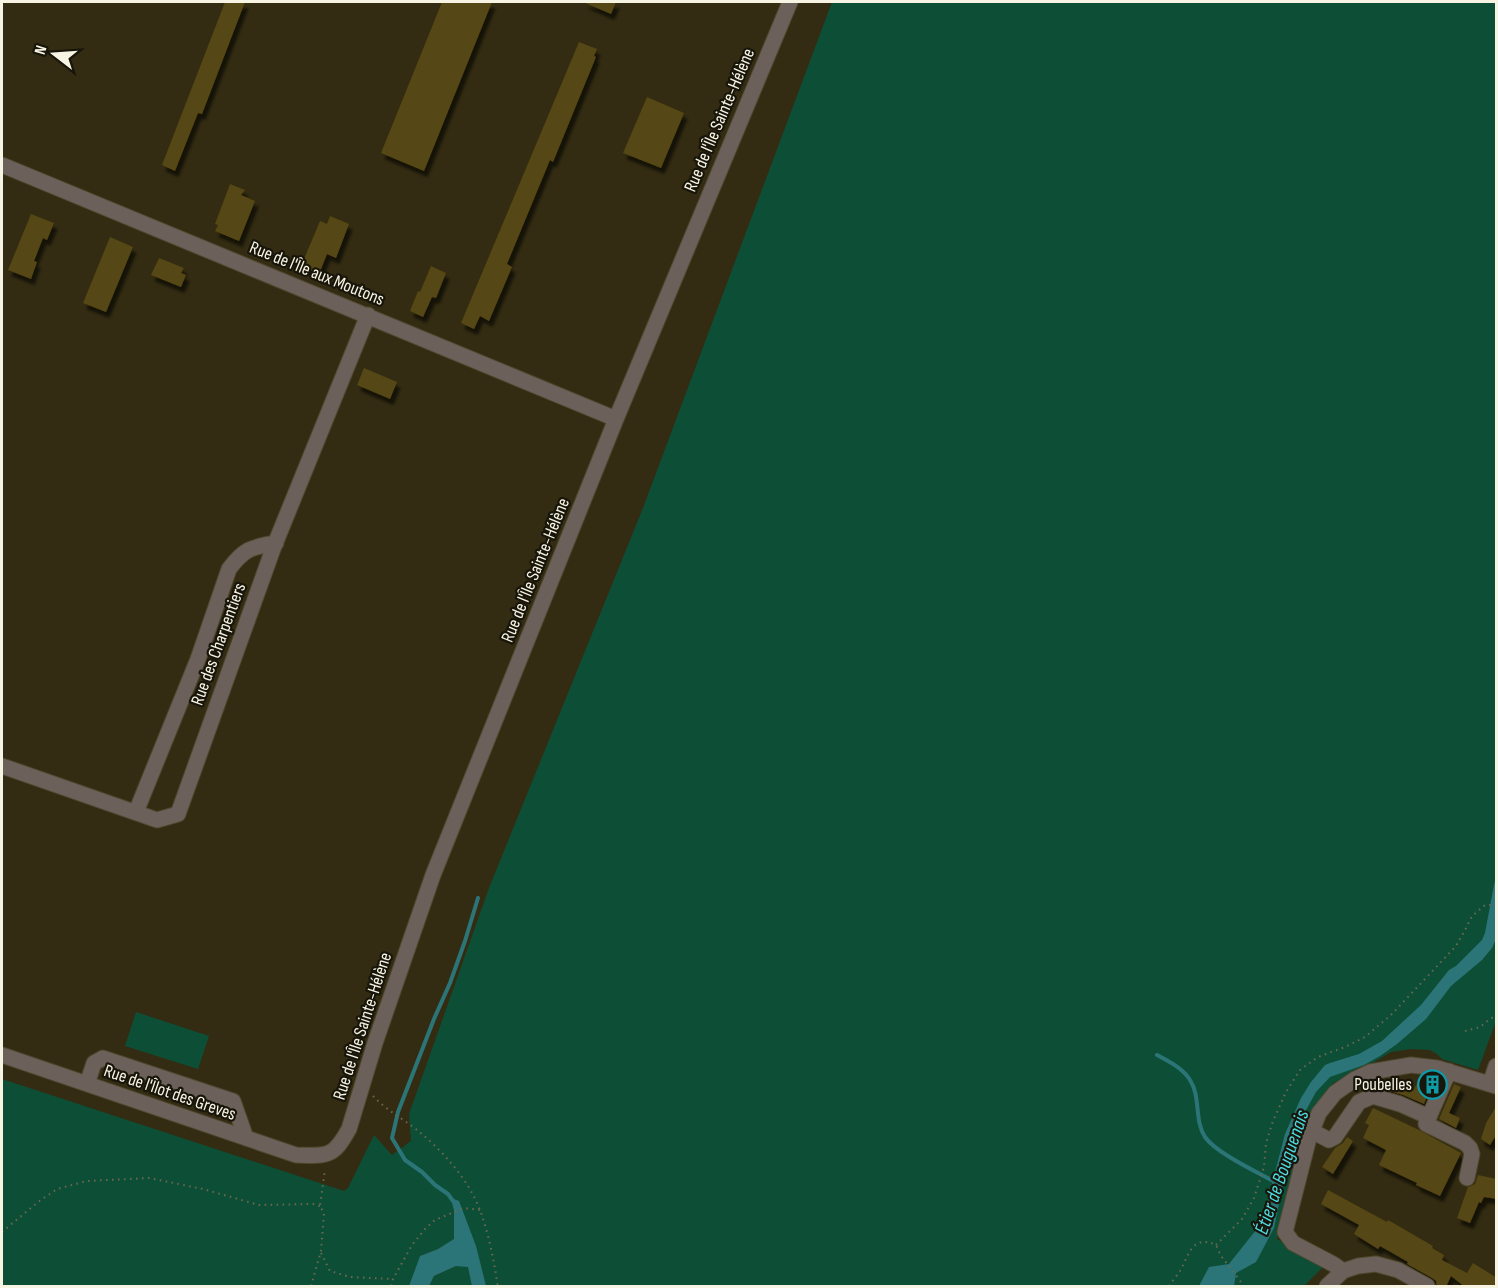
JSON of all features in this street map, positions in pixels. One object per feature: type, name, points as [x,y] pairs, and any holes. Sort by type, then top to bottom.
[{"type":"street","name":"Rue de l'Île Sainte-Hélène","points":[[327,1154],[332,1153],[349,1130],[375,1043],[433,875],[616,418],[789,2]]},
{"type":"street","name":"Rue de l'Île aux Moutons","points":[[2,165],[616,418]]},
{"type":"street","name":"Rue des Charpentiers","points":[[2,766],[157,820],[177,814],[276,543],[368,315]]},
{"type":"street","points":[[135,812],[198,659],[229,569],[237,557],[246,551],[276,543]]},
{"type":"street","name":"Rue de l'Îlot des Greves","points":[[2,1055],[296,1155],[327,1154]]},
{"type":"street","points":[[87,1084],[94,1063],[103,1058],[233,1101],[246,1138]]},
{"type":"street","points":[[1343,1271],[1293,1243],[1285,1232],[1309,1138],[1320,1113],[1335,1094],[1355,1079],[1370,1072],[1411,1065],[1437,1068],[1493,1085],[1497,1066]]},
{"type":"street","points":[[1449,1071],[1426,1124],[1465,1143],[1470,1148],[1472,1154],[1467,1178]]},
{"type":"street","points":[[1312,1131],[1329,1140],[1335,1137],[1359,1102],[1373,1096],[1400,1104],[1429,1117]]},
{"type":"street","points":[[1327,1287],[1343,1271],[1376,1264],[1398,1270],[1427,1287]]},
{"type":"path","points":[[1216,1245],[1242,1219],[1254,1198],[1264,1167],[1266,1143],[1273,1121],[1286,1092],[1300,1070],[1318,1057],[1365,1037],[1391,1014],[1456,946],[1472,916],[1485,904],[1497,905]]},
{"type":"path","points":[[1466,1031],[1480,1027],[1491,1018],[1497,1017]]},
{"type":"path","points":[[371,1094],[382,1106],[417,1130],[447,1158],[471,1190],[480,1210],[498,1287]]},
{"type":"path","points":[[311,1287],[321,1251],[324,1214],[320,1206],[327,1154]]},
{"type":"path","points":[[2,1232],[57,1189],[87,1180],[149,1178],[259,1205],[313,1204],[320,1206]]},
{"type":"path","points":[[391,1287],[412,1245],[424,1229],[435,1220],[464,1208],[480,1210]]},
{"type":"path","points":[[1169,1287],[1187,1254],[1201,1242],[1216,1245],[1221,1257],[1243,1286]]},
{"type":"path","points":[[321,1251],[330,1271],[350,1278],[393,1279]]},
{"type":"green space","points":[[832,2],[1496,2],[1496,1021],[1478,1070],[1442,1059],[1430,1050],[1411,1049],[1391,1052],[1333,1083],[1302,1135],[1277,1239],[1324,1266],[1304,1286],[429,1286],[434,1276],[456,1266],[468,1266],[452,1198],[454,1240],[420,1256],[409,1286],[2,1286],[2,1079],[344,1191],[348,1188],[374,1135],[392,1155],[411,1141],[409,1114],[489,888],[643,508]]},
{"type":"green space","points":[[136,1012],[209,1036],[198,1069],[125,1046]]},
{"type":"water","name":"Étier de Bouguenais","points":[[1496,877],[1496,939],[1492,948],[1482,960],[1451,986],[1426,1019],[1397,1044],[1364,1065],[1330,1077],[1316,1092],[1305,1112],[1289,1154],[1274,1228],[1256,1262],[1236,1273],[1234,1286],[1199,1286],[1209,1267],[1229,1264],[1256,1230],[1268,1199],[1285,1134],[1311,1082],[1325,1065],[1359,1054],[1382,1041],[1421,1005],[1449,970],[1482,940]]},
{"type":"water","points":[[451,1198],[459,1201],[476,1246],[486,1286],[472,1286],[468,1267],[456,1266],[434,1276],[429,1286],[409,1286],[420,1256],[454,1239],[454,1211]]},
{"type":"building","points":[[225,2],[245,2],[202,114],[198,113],[175,171],[162,165]]},
{"type":"building","points":[[442,2],[492,2],[424,171],[381,153]]},
{"type":"building","points":[[583,2],[616,2],[611,14]]},
{"type":"building","points":[[579,42],[597,49],[594,56],[596,57],[553,162],[550,160],[507,264],[512,267],[489,321],[480,316],[474,329],[461,323]]},
{"type":"building","points":[[647,97],[684,113],[661,168],[623,153]]},
{"type":"building","points":[[230,184],[245,190],[241,195],[255,201],[239,241],[215,231],[218,225],[215,224]]},
{"type":"building","points":[[31,214],[54,223],[47,240],[43,238],[34,261],[37,262],[31,279],[8,270]]},
{"type":"building","points":[[330,216],[349,224],[336,258],[327,254],[319,274],[301,266],[320,221],[327,224]]},
{"type":"building","points":[[110,237],[133,247],[106,312],[83,303]]},
{"type":"building","points":[[159,258],[184,268],[181,273],[186,275],[181,287],[151,275]]},
{"type":"building","points":[[431,266],[446,273],[436,298],[432,297],[423,317],[410,311]]},
{"type":"building","points":[[364,368],[397,382],[390,399],[357,385]]},
{"type":"building","points":[[1421,1076],[1435,1078],[1424,1104],[1375,1087],[1377,1081],[1380,1080],[1413,1091]]},
{"type":"building","points":[[1454,1084],[1461,1087],[1449,1113],[1460,1118],[1456,1128],[1439,1119]]},
{"type":"building","points":[[1497,1105],[1497,1134],[1490,1145],[1481,1139],[1486,1123]]},
{"type":"building","points":[[1373,1108],[1461,1153],[1440,1196],[1379,1165],[1386,1150],[1363,1138],[1369,1125],[1365,1123]]},
{"type":"building","points":[[1347,1137],[1353,1141],[1333,1174],[1322,1167],[1335,1148]]},
{"type":"building","points":[[1478,1175],[1497,1179],[1497,1199],[1484,1197],[1481,1203],[1479,1202],[1470,1223],[1457,1218],[1468,1187],[1475,1184]]},
{"type":"building","points":[[1328,1190],[1433,1246],[1432,1248],[1444,1255],[1442,1260],[1467,1273],[1473,1263],[1497,1280],[1493,1287],[1465,1287],[1451,1276],[1446,1287],[1437,1287],[1436,1281],[1407,1264],[1408,1262],[1380,1246],[1378,1249],[1354,1234],[1359,1225],[1321,1204]]},
{"type":"waterway","points":[[453,1201],[448,1194],[405,1160],[392,1138],[398,1112],[450,983],[478,898]]},
{"type":"waterway","name":"Étier de Bouguenais","points":[[1157,1055],[1179,1068],[1190,1080],[1202,1130],[1210,1143],[1237,1162],[1275,1182]]},
{"type":"place","name":"Poubelles","points":[[1433,1084]]}]
